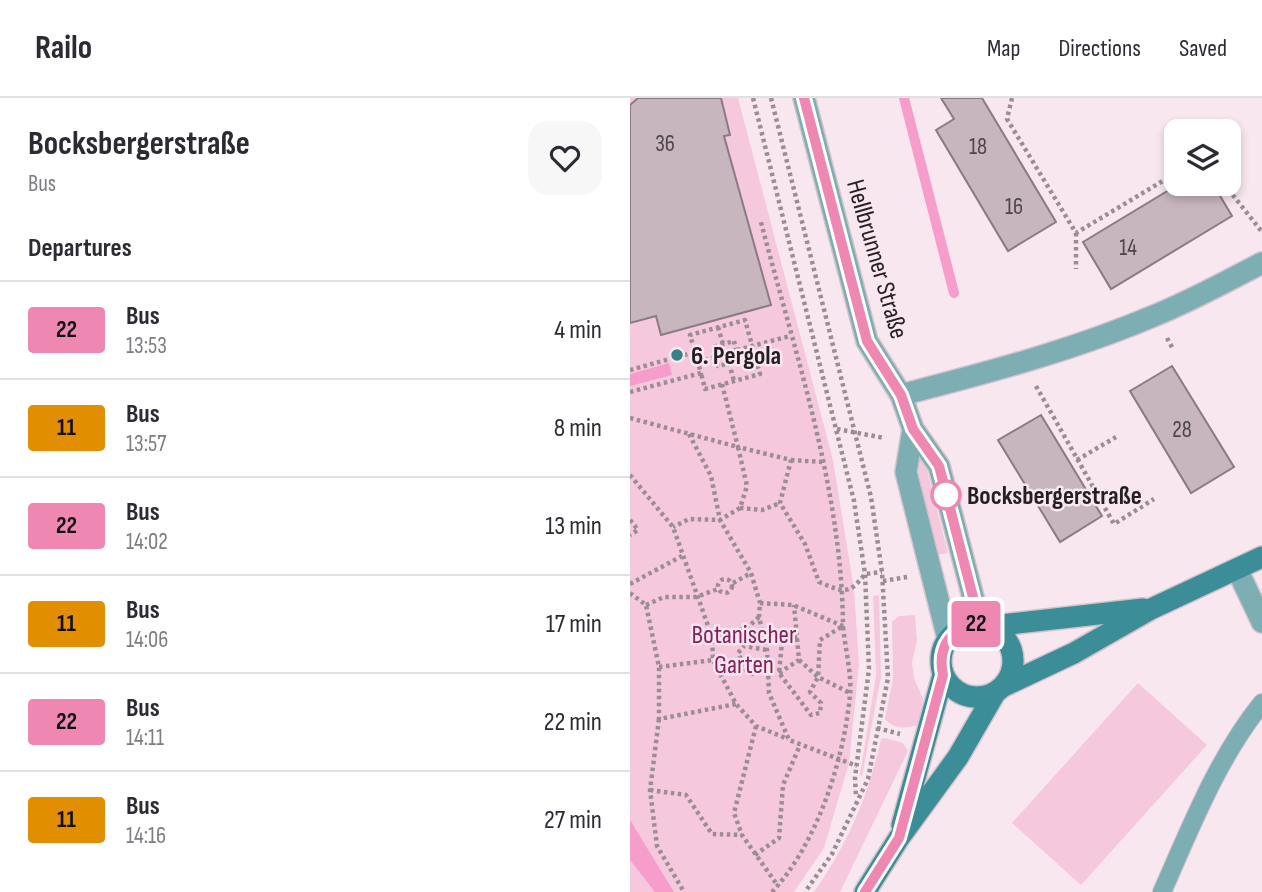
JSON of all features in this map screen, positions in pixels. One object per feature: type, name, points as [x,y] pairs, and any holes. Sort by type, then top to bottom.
[{"type":"street","name":"Hellbrunner Straße","points":[[804,98],[867,341],[901,395],[913,429],[939,466],[986,625]]},
{"type":"street","points":[[901,395],[1029,361],[1155,316],[1262,263]]},
{"type":"street","name":"Hellbrunner Straße","points":[[913,429],[906,472],[948,639]]},
{"type":"street","points":[[943,675],[959,693],[971,697],[999,690],[1074,653],[1150,608],[1262,557]]},
{"type":"street","points":[[1237,569],[1262,622]]},
{"type":"street","points":[[899,838],[943,675],[942,650],[957,630],[1150,608]]},
{"type":"street","points":[[865,892],[899,838],[958,757],[999,690],[1011,676],[1013,653],[1009,642],[986,625]]},
{"type":"lane","points":[[1162,892],[1238,733],[1262,703]]},
{"type":"path","points":[[752,98],[852,489],[865,574],[869,669],[857,766],[856,798]]},
{"type":"path","points":[[771,98],[870,497],[882,572],[888,678],[868,779],[856,798],[832,854],[805,892]]},
{"type":"path","points":[[1012,98],[1007,119],[1076,233],[1076,269]]},
{"type":"path","points":[[1076,233],[1164,180]]},
{"type":"path","points":[[1234,196],[1262,232]]},
{"type":"path","points":[[761,222],[822,462],[837,541],[842,626],[850,693],[839,759],[819,820],[772,892]]},
{"type":"path","points":[[745,320],[760,374],[705,389],[690,335],[718,327],[745,320]]},
{"type":"path","points":[[718,327],[723,344]]},
{"type":"path","points":[[736,350],[790,336]]},
{"type":"path","points":[[734,341],[739,361],[718,366],[713,346],[723,344],[734,341]]},
{"type":"path","points":[[630,370],[695,352]]},
{"type":"path","points":[[698,362],[716,357]]},
{"type":"path","points":[[1029,361],[1035,384],[1114,524],[1154,499]]},
{"type":"path","points":[[729,363],[734,381]]},
{"type":"path","points":[[630,392],[701,373]]},
{"type":"path","points":[[722,384],[747,486],[740,508]]},
{"type":"path","points":[[630,418],[791,460],[822,462]]},
{"type":"path","points":[[690,434],[711,476],[720,520],[751,573],[760,603],[759,617],[766,650],[769,693],[789,740]]},
{"type":"path","points":[[1077,460],[1116,437]]},
{"type":"path","points":[[791,460],[780,503],[804,544],[819,582],[842,591],[854,589],[865,574],[882,572]]},
{"type":"path","points":[[630,475],[673,527],[712,637],[713,660],[736,704],[756,726],[857,766]]},
{"type":"path","points":[[673,527],[689,519],[720,520],[740,508],[762,510],[780,503]]},
{"type":"path","points":[[630,520],[638,530],[630,535]]},
{"type":"path","points":[[630,584],[682,556]]},
{"type":"path","points":[[718,589],[726,594],[731,592],[733,583],[751,573]]},
{"type":"path","points":[[646,605],[664,597],[696,597],[718,589],[722,579],[733,583]]},
{"type":"path","points":[[630,593],[646,605],[659,667],[659,719],[650,790],[657,846],[684,892]]},
{"type":"path","points":[[760,603],[793,605],[842,626]]},
{"type":"path","points":[[793,605],[799,660],[818,677],[850,693]]},
{"type":"path","points":[[712,637],[747,628],[759,617]]},
{"type":"path","points":[[798,637],[782,642],[779,673],[811,715],[820,713],[821,703],[810,692],[818,677],[820,640],[842,626]]},
{"type":"path","points":[[766,650],[744,646],[738,653],[747,672],[752,674],[766,668]]},
{"type":"path","points":[[659,667],[713,660]]},
{"type":"path","points":[[779,673],[799,660]]},
{"type":"path","points":[[659,719],[736,704]]},
{"type":"path","points":[[756,726],[734,813],[755,855],[778,886]]},
{"type":"path","points":[[755,855],[779,838],[783,785],[800,745]]},
{"type":"path","points":[[650,790],[686,795],[712,834],[743,835]]},
{"type":"green space","name":"Botanischer Garten","points":[[630,98],[738,98],[833,460],[854,589],[859,664],[849,763],[824,848],[794,892],[630,892]]},
{"type":"green space","points":[[924,458],[948,553],[937,555],[917,465],[917,461]]},
{"type":"green space","points":[[879,595],[881,677],[862,776],[860,775],[876,675],[873,596]]},
{"type":"green space","points":[[915,615],[917,641],[912,662],[914,678],[923,699],[918,725],[900,727],[885,719],[893,678],[892,622],[899,616]]},
{"type":"green space","points":[[1138,683],[1207,745],[1081,885],[1012,823]]},
{"type":"green space","points":[[881,739],[903,743],[908,751],[840,892],[814,892],[847,838],[870,780]]},
{"type":"shaded area","points":[[669,363],[672,375],[630,386],[630,374]]},
{"type":"shaded area","points":[[630,820],[674,892],[655,892],[630,860]]},
{"type":"building","points":[[638,98],[721,98],[730,135],[724,136],[771,305],[661,335],[656,316],[630,323],[630,105]]},
{"type":"building","points":[[941,98],[982,98],[1056,222],[1008,251],[936,130],[954,119]]},
{"type":"building","points":[[1164,193],[1164,196],[1220,196],[1232,216],[1111,289],[1083,242]]},
{"type":"building","points":[[1172,366],[1234,467],[1191,493],[1130,391]]},
{"type":"building","points":[[1041,415],[1102,516],[1060,542],[998,440]]},
{"type":"waterway","points":[[904,98],[954,293]]},
{"type":"bus line","name":"22","points":[[804,98],[867,341],[901,395],[913,429],[939,466],[980,624],[957,630],[942,650],[943,675],[899,838],[865,892]]},
{"type":"place","name":"6. Pergola","points":[[677,355]]},
{"type":"place","name":"Bocksbergerstraße","points":[[946,495]]}]
